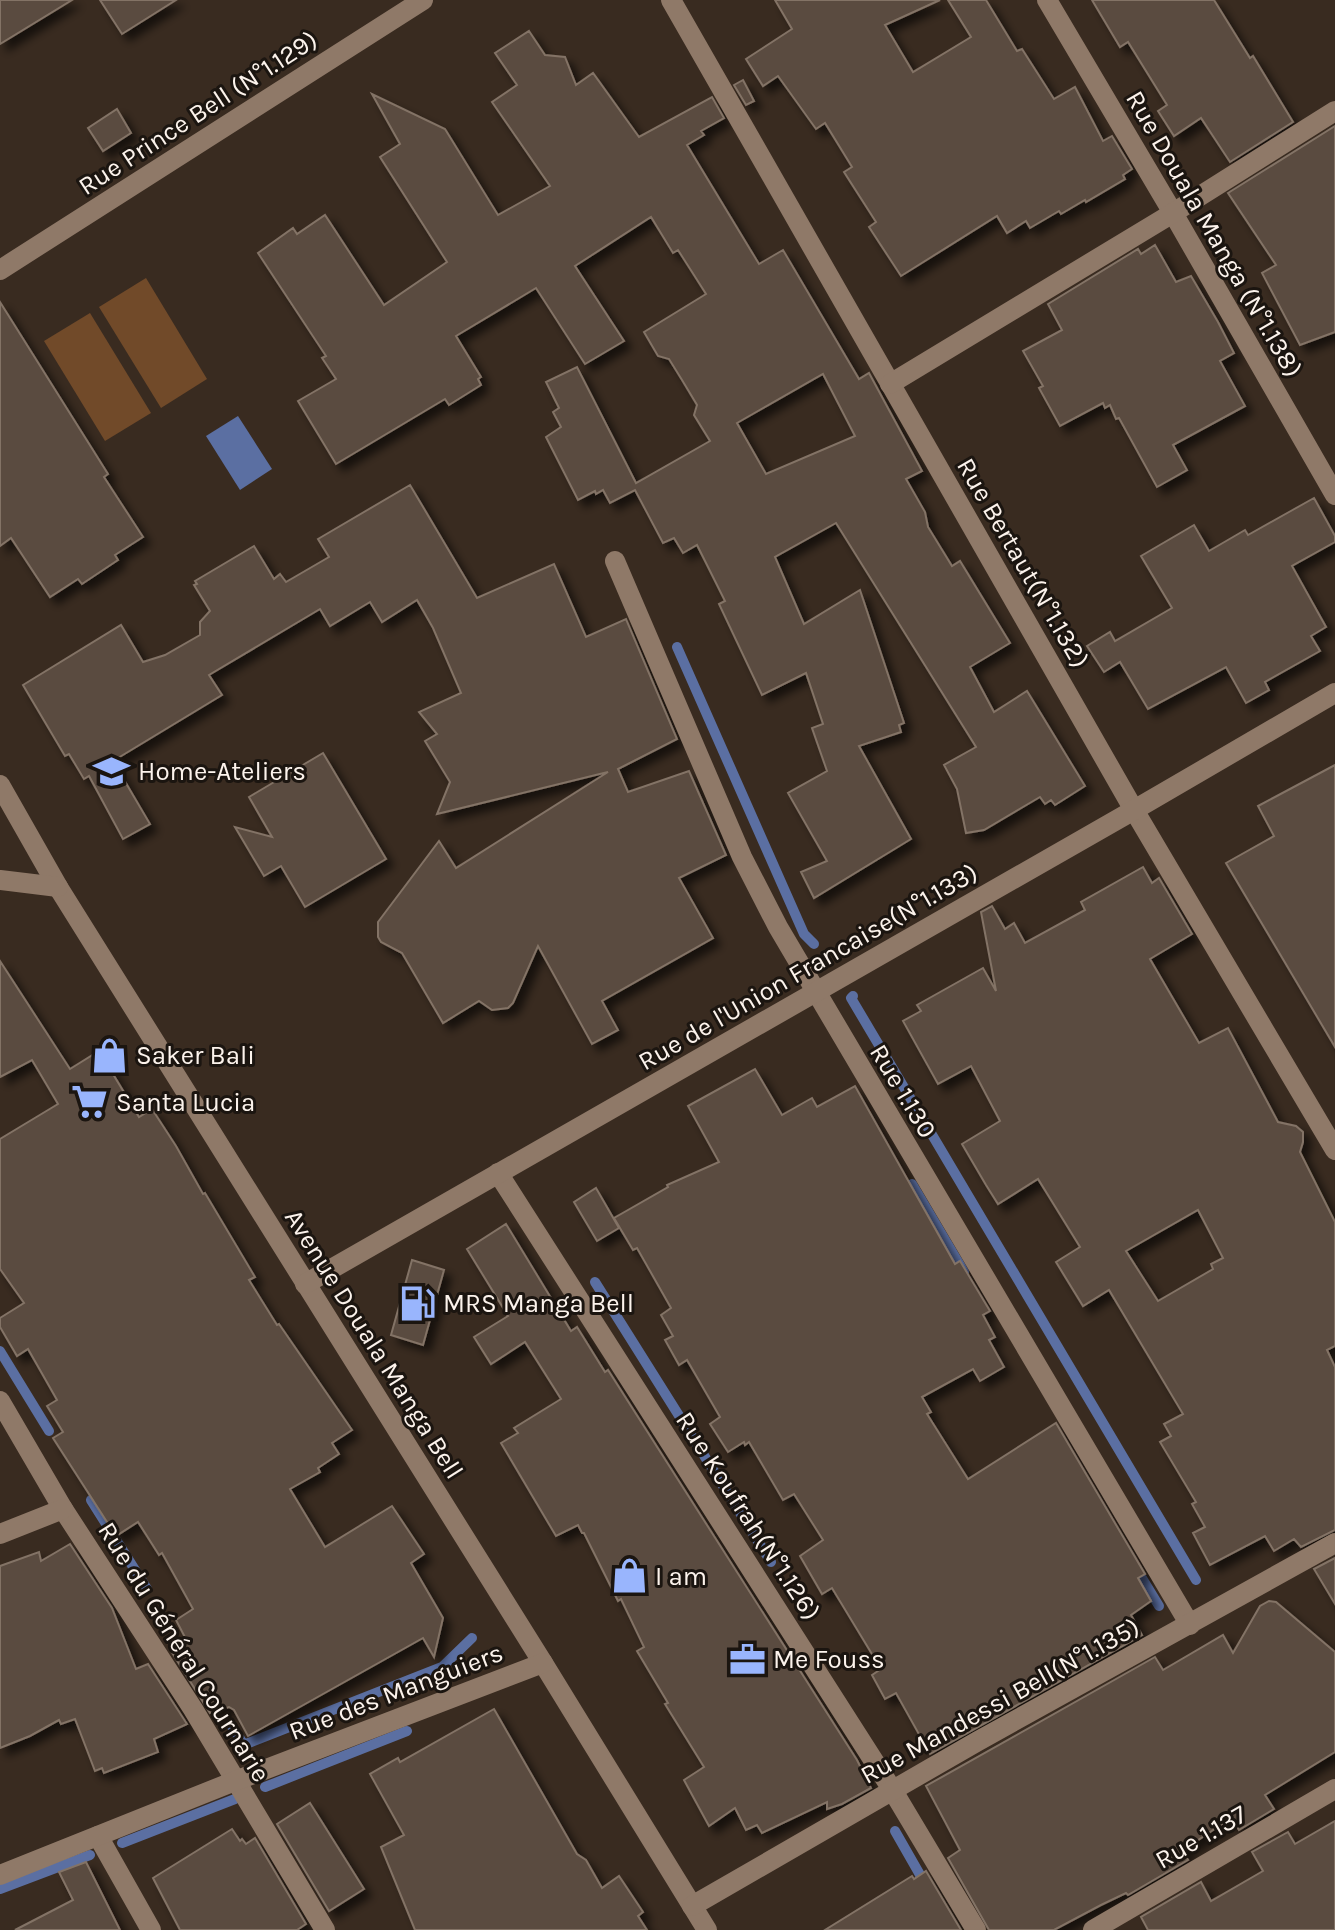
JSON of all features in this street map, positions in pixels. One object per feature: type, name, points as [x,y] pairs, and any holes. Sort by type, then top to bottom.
[{"type":"street","name":"Rue Prince Bell (N°1.129)","points":[[0,270],[423,0]]},
{"type":"street","name":"Rue Bertaut(N°1.132)","points":[[671,0],[1134,810],[1335,1150]]},
{"type":"street","name":"Rue Douala Manga (N°1.138)","points":[[1047,0],[1335,495]]},
{"type":"street","points":[[890,384],[1335,111]]},
{"type":"street","name":"Rue 1.130","points":[[615,561],[742,857],[815,993],[1190,1625]]},
{"type":"street","name":"Rue de l'Union Francaise(N°1.133)","points":[[305,1284],[1335,693]]},
{"type":"street","name":"Avenue Douala Manga Bell","points":[[0,785],[58,887],[707,1930]]},
{"type":"street","points":[[0,880],[58,887]]},
{"type":"street","name":"Rue Koufrah(N°1.126)","points":[[498,1173],[893,1791],[976,1930]]},
{"type":"street","name":"Rue du Général Cournarie","points":[[0,1401],[63,1509],[193,1709],[325,1930]]},
{"type":"street","points":[[0,1534],[63,1509]]},
{"type":"street","name":"Rue Mandessi Bell(N°1.135)","points":[[692,1906],[1335,1543]]},
{"type":"street","name":"Rue des Manguiers","points":[[0,1875],[543,1663]]},
{"type":"street","name":"Rue 1.137","points":[[1093,1930],[1335,1789]]},
{"type":"street","points":[[98,1836],[151,1930]]},
{"type":"shaded area","points":[[146,278],[207,379],[161,408],[99,307]]},
{"type":"shaded area","points":[[90,313],[151,413],[105,441],[44,341]]},
{"type":"water","points":[[238,416],[272,469],[240,490],[206,436]]},
{"type":"building","points":[[0,0],[72,0],[0,44]]},
{"type":"building","points":[[100,0],[176,0],[122,34]]},
{"type":"building","points":[[775,0],[940,0],[885,25],[913,72],[971,37],[948,0],[986,0],[1017,51],[1022,49],[1054,99],[1075,87],[1103,141],[1112,136],[1132,169],[1123,175],[1125,179],[1086,202],[1061,214],[1059,211],[1030,228],[1026,221],[1007,233],[997,216],[901,276],[869,227],[876,222],[844,172],[852,167],[825,123],[816,129],[778,76],[763,86],[746,59],[792,29]]},
{"type":"building","points":[[1092,0],[1214,0],[1293,122],[1230,162],[1201,118],[1174,136],[1158,111],[1167,105],[1128,42],[1120,47]]},
{"type":"building","points":[[529,31],[545,55],[565,57],[576,85],[593,73],[639,137],[712,97],[724,118],[701,131],[704,135],[687,145],[759,264],[783,250],[859,379],[869,373],[922,471],[906,479],[925,512],[928,527],[952,566],[960,561],[1010,643],[970,667],[994,712],[1027,691],[1085,786],[1055,805],[1051,800],[1045,804],[1040,797],[984,830],[966,833],[957,789],[944,765],[976,747],[836,523],[775,557],[804,624],[860,590],[904,723],[899,725],[901,732],[859,746],[911,839],[814,898],[801,872],[827,861],[788,793],[827,771],[812,728],[823,724],[806,673],[762,695],[719,604],[725,601],[697,545],[683,553],[674,538],[663,543],[635,490],[610,503],[603,490],[578,500],[546,437],[561,427],[553,412],[559,408],[546,382],[577,367],[636,483],[710,441],[694,415],[697,405],[682,380],[669,359],[658,356],[644,332],[706,294],[678,250],[673,253],[651,217],[575,266],[624,341],[585,364],[536,288],[456,336],[481,377],[478,379],[481,385],[449,405],[445,399],[336,464],[298,401],[336,379],[322,358],[326,356],[258,253],[293,228],[297,234],[325,215],[384,305],[447,262],[380,157],[400,144],[372,94],[445,129],[498,215],[550,186],[492,102],[517,85],[495,53]],"holes":[[[823,374],[855,436],[766,474],[737,423]]]},
{"type":"building","points":[[743,80],[754,101],[746,105],[734,85]]},
{"type":"building","points":[[117,109],[131,133],[103,151],[88,128]]},
{"type":"building","points":[[1335,126],[1335,332],[1300,345],[1262,273],[1276,265],[1228,193]]},
{"type":"building","points":[[1155,245],[1176,282],[1191,276],[1218,322],[1234,353],[1220,361],[1245,406],[1173,445],[1187,470],[1157,487],[1110,405],[1105,408],[1103,403],[1060,426],[1039,388],[1043,386],[1023,351],[1062,330],[1048,304],[1138,249],[1141,254]]},
{"type":"building","points":[[0,302],[108,474],[104,477],[143,537],[115,555],[118,560],[82,584],[78,579],[50,597],[11,538],[0,546]]},
{"type":"building","points":[[410,485],[477,598],[554,564],[586,637],[626,619],[677,739],[618,769],[628,792],[689,771],[726,855],[679,878],[713,938],[602,1001],[618,1030],[592,1044],[538,946],[508,1008],[492,1010],[479,1001],[443,1023],[402,953],[381,942],[378,937],[378,922],[439,841],[456,868],[608,772],[437,814],[450,782],[425,741],[437,734],[419,712],[461,693],[433,628],[417,600],[382,622],[370,602],[330,626],[320,609],[209,675],[222,695],[113,761],[150,824],[123,839],[89,776],[84,779],[69,754],[65,756],[23,685],[121,625],[143,662],[165,655],[200,635],[200,622],[210,611],[194,585],[197,584],[195,581],[254,546],[274,579],[280,574],[286,582],[329,557],[318,539]]},
{"type":"building","points":[[1314,498],[1335,536],[1335,542],[1292,566],[1326,627],[1311,636],[1320,651],[1265,682],[1269,690],[1246,703],[1226,667],[1148,709],[1120,662],[1104,672],[1087,646],[1110,632],[1115,641],[1172,608],[1141,556],[1194,525],[1209,551],[1245,530],[1248,535]]},
{"type":"building","points":[[323,753],[386,859],[305,907],[281,866],[264,876],[235,827],[272,837],[249,797]]},
{"type":"building","points":[[1335,765],[1335,1047],[1226,863],[1274,836],[1258,806]]},
{"type":"building","points":[[1143,867],[1152,883],[1159,878],[1192,934],[1150,959],[1199,1043],[1228,1028],[1278,1122],[1296,1126],[1303,1132],[1300,1152],[1335,1222],[1335,1346],[1327,1350],[1335,1367],[1335,1530],[1301,1547],[1294,1539],[1274,1551],[1265,1536],[1210,1565],[1193,1533],[1205,1527],[1192,1504],[1196,1502],[1160,1442],[1171,1436],[1164,1424],[1183,1414],[1109,1290],[1083,1306],[1056,1262],[1080,1247],[1038,1179],[998,1204],[986,1185],[962,1144],[1000,1121],[971,1066],[938,1084],[903,1021],[921,1011],[917,1005],[983,968],[996,991],[981,912],[992,906],[1005,929],[1014,923],[1025,943],[1085,910],[1081,902]],"holes":[[[1198,1210],[1223,1258],[1211,1264],[1213,1269],[1158,1301],[1126,1251]]]},
{"type":"building","points":[[0,961],[70,1069],[99,1051],[139,1117],[152,1109],[176,1146],[255,1277],[249,1280],[352,1430],[332,1443],[339,1454],[318,1468],[320,1472],[290,1489],[325,1547],[392,1506],[424,1554],[411,1563],[443,1618],[434,1657],[423,1638],[248,1736],[234,1710],[229,1707],[210,1713],[171,1651],[188,1643],[176,1620],[193,1609],[162,1553],[159,1555],[138,1522],[116,1536],[53,1438],[63,1432],[47,1406],[57,1400],[28,1349],[17,1356],[0,1327],[0,1318],[24,1303],[0,1269],[0,1139],[58,1104],[32,1060],[0,1077]]},
{"type":"building","points":[[755,1069],[782,1115],[812,1098],[817,1107],[855,1086],[955,1264],[960,1261],[990,1311],[983,1315],[995,1337],[989,1340],[1004,1367],[980,1381],[973,1369],[922,1397],[931,1412],[927,1414],[968,1479],[1056,1423],[1145,1574],[1138,1578],[1151,1601],[1131,1615],[1142,1635],[930,1754],[896,1693],[885,1699],[872,1675],[881,1669],[832,1588],[822,1594],[800,1556],[823,1540],[794,1494],[783,1500],[749,1442],[728,1452],[710,1424],[720,1417],[687,1360],[679,1365],[665,1340],[673,1336],[661,1315],[671,1308],[637,1248],[633,1250],[614,1218],[667,1185],[719,1162],[688,1106]]},
{"type":"building","points":[[596,1188],[619,1228],[597,1241],[574,1202]]},
{"type":"building","points":[[506,1224],[571,1331],[577,1327],[605,1372],[608,1370],[857,1760],[871,1788],[827,1809],[827,1802],[762,1833],[757,1825],[746,1830],[735,1808],[709,1826],[684,1780],[704,1767],[637,1651],[644,1647],[621,1599],[618,1601],[578,1525],[556,1536],[501,1443],[518,1433],[514,1428],[561,1399],[525,1342],[491,1364],[474,1337],[508,1316],[467,1249]]},
{"type":"building","name":"MRS Manga Bell","points":[[412,1260],[444,1270],[423,1345],[391,1335]]},
{"type":"building","points":[[70,1544],[112,1608],[136,1669],[148,1664],[187,1724],[154,1739],[158,1752],[104,1773],[102,1768],[95,1771],[75,1719],[61,1724],[59,1720],[0,1748],[0,1566],[39,1552],[41,1561]]},
{"type":"building","points":[[1335,1558],[1335,1604],[1314,1569]]},
{"type":"building","points":[[1269,1601],[1276,1602],[1335,1652],[1335,1752],[1265,1795],[1274,1809],[1239,1830],[1231,1818],[1182,1851],[1188,1860],[1128,1895],[1126,1893],[1054,1930],[989,1930],[948,1858],[960,1850],[926,1786],[1155,1657],[1163,1670],[1223,1635],[1233,1653],[1260,1606]]},
{"type":"building","points":[[494,1709],[577,1854],[586,1860],[602,1888],[619,1876],[643,1912],[638,1916],[647,1930],[415,1930],[381,1847],[404,1835],[370,1774],[398,1758],[400,1762]]},
{"type":"building","points":[[310,1803],[364,1889],[329,1911],[277,1824]]},
{"type":"building","points":[[1335,1821],[1335,1930],[1148,1930],[1141,1917],[1201,1882],[1211,1901],[1263,1871],[1252,1852],[1288,1832],[1295,1844]]},
{"type":"building","points":[[232,1829],[246,1844],[255,1838],[306,1924],[297,1930],[180,1930],[153,1878]]},
{"type":"building","points":[[86,1862],[120,1930],[15,1930],[73,1900],[59,1872]]},
{"type":"building","points":[[926,1871],[961,1930],[825,1930],[912,1876],[914,1879]]},
{"type":"waterway","points":[[677,647],[804,934],[814,944]]},
{"type":"waterway","points":[[853,996],[851,998],[1196,1580]]},
{"type":"waterway","points":[[912,1184],[964,1272]]},
{"type":"waterway","points":[[595,1282],[771,1562]]},
{"type":"waterway","points":[[0,1351],[49,1431]]},
{"type":"waterway","points":[[91,1500],[147,1589]]},
{"type":"waterway","points":[[1134,1565],[1159,1606]]},
{"type":"waterway","points":[[231,1725],[246,1744],[442,1667],[472,1638]]},
{"type":"waterway","points":[[265,1787],[407,1731]]},
{"type":"waterway","points":[[122,1843],[235,1799]]},
{"type":"waterway","points":[[895,1831],[927,1887]]},
{"type":"waterway","points":[[0,1889],[90,1855]]},
{"type":"place","name":"Home-Ateliers","points":[[112,771]]},
{"type":"place","name":"Saker Bali","points":[[110,1055]]},
{"type":"place","name":"Santa Lucia","points":[[90,1102]]},
{"type":"place","name":"MRS Manga Bell","points":[[417,1303]]},
{"type":"place","name":"I am","points":[[629,1576]]},
{"type":"place","name":"Me Fouss","points":[[747,1659]]}]
